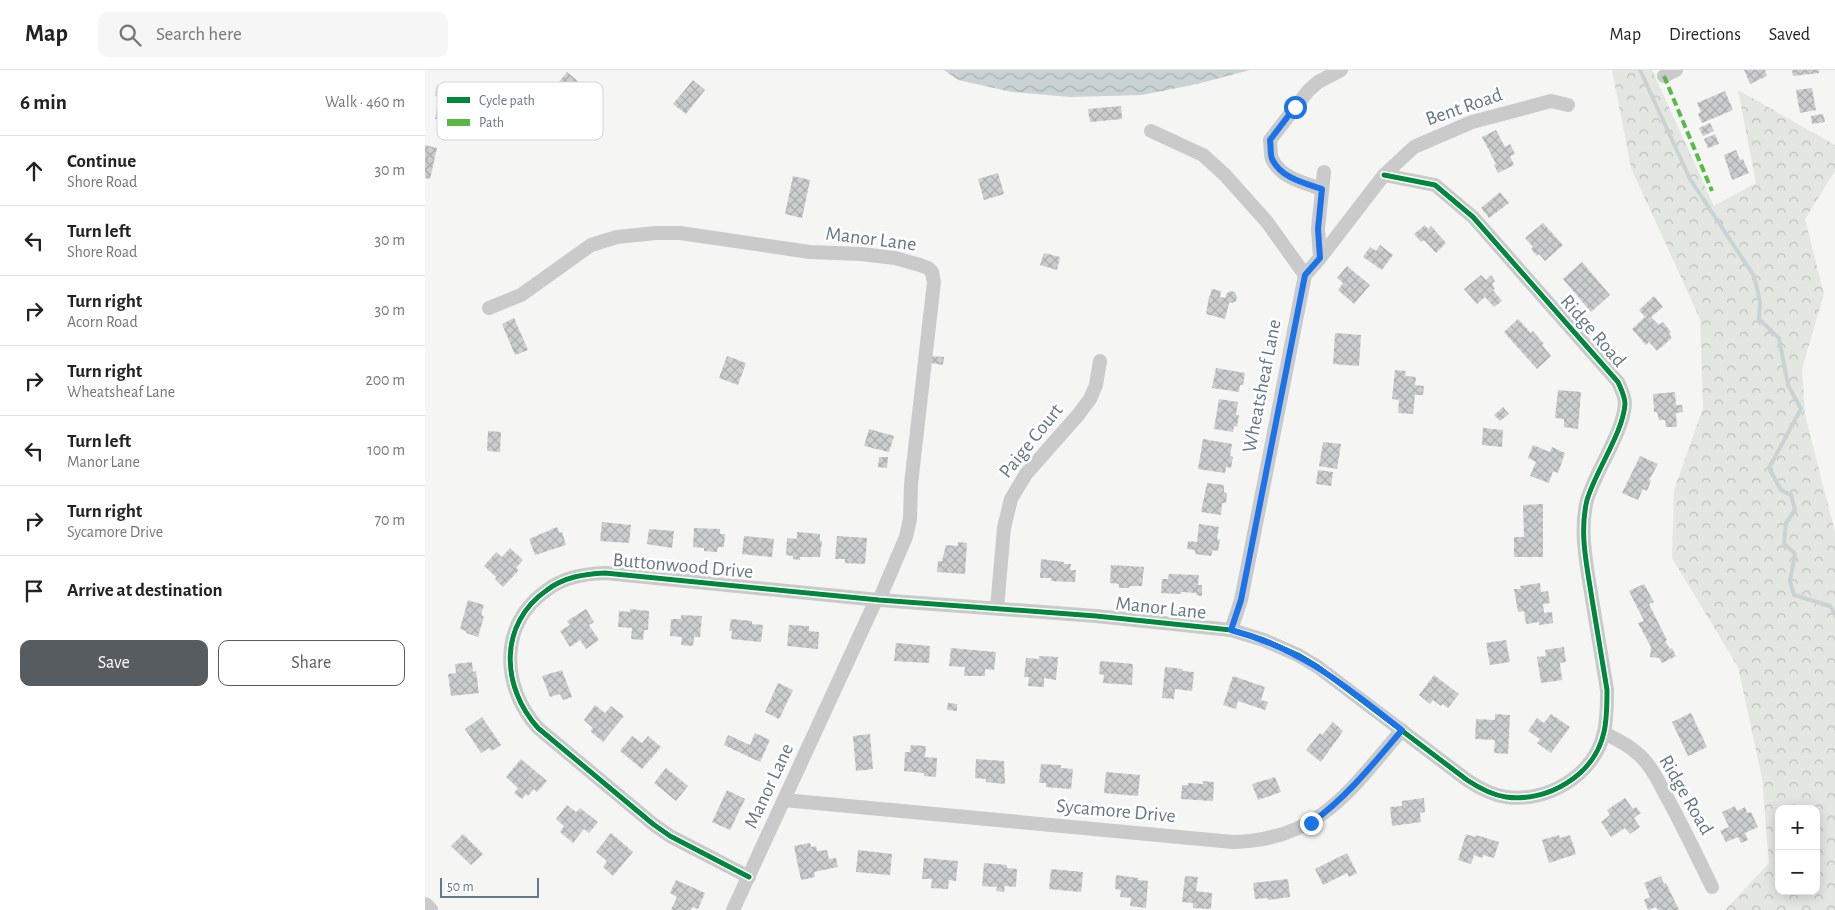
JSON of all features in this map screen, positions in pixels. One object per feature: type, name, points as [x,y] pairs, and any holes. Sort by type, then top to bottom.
[{"type":"street","points":[[1322,189],[1299,182],[1282,172],[1271,158],[1270,140],[1308,91],[1318,82],[1341,70]]},
{"type":"street","name":"Bent Road","points":[[1384,175],[1414,147],[1472,122],[1551,100],[1568,105]]},
{"type":"street","points":[[1151,131],[1203,155],[1225,175],[1267,222],[1305,275],[1384,175]]},
{"type":"street","points":[[1320,258],[1318,229],[1323,172]]},
{"type":"street","name":"Ridge Road","points":[[1384,175],[1435,185],[1473,217],[1618,382],[1625,403],[1622,420],[1587,500],[1583,531],[1585,558],[1607,690],[1604,734],[1619,740],[1638,753],[1655,775],[1712,887]]},
{"type":"street","name":"Manor Lane","points":[[489,308],[521,295],[591,245],[617,237],[656,233],[680,233],[811,252],[887,257],[920,265],[932,272],[934,282],[911,484],[910,519],[906,537],[733,910]]},
{"type":"street","name":"Wheatsheaf Lane","points":[[1231,630],[1241,600],[1305,275]]},
{"type":"street","name":"Paige Court","points":[[997,608],[1004,528],[1011,499],[1026,474],[1090,399],[1096,385],[1101,361]]},
{"type":"street","name":"Buttonwood Drive","points":[[749,877],[695,850],[653,824],[534,724],[521,706],[514,690],[511,653],[518,622],[533,602],[547,590],[571,578],[591,574],[615,574],[877,600]]},
{"type":"street","name":"Manor Lane","points":[[877,600],[997,608],[1231,630],[1263,640],[1298,655],[1318,667],[1477,787],[1497,795],[1519,798],[1534,796],[1556,789],[1571,781],[1585,768],[1604,734]]},
{"type":"street","name":"Sycamore Drive","points":[[784,800],[1233,842],[1257,841],[1297,830],[1311,823],[1332,808],[1354,786],[1402,730]]},
{"type":"street","points":[[425,906],[429,910]]},
{"type":"green space","points":[[1612,70],[1652,70],[1714,206],[1756,183],[1738,90],[1835,145],[1835,171],[1805,219],[1824,294],[1802,369],[1805,415],[1835,532],[1835,910],[1725,910],[1769,863],[1762,778],[1738,667],[1672,558],[1674,490],[1703,408],[1700,319],[1631,168]]},
{"type":"water","points":[[944,70],[1250,70],[1197,84],[1142,95],[1070,97],[1012,92],[958,80]]},
{"type":"building","points":[[1744,70],[1765,70],[1767,76],[1750,84]]},
{"type":"building","points":[[1792,70],[1819,70],[1819,73],[1793,76]]},
{"type":"building","points":[[567,72],[579,82],[559,82]]},
{"type":"building","points":[[693,80],[705,90],[686,114],[673,104]]},
{"type":"building","points":[[1812,88],[1816,110],[1800,113],[1796,90]]},
{"type":"building","points":[[1725,91],[1733,110],[1702,123],[1698,114],[1701,112],[1697,103]]},
{"type":"building","points":[[1121,106],[1122,119],[1090,122],[1088,109]]},
{"type":"building","points":[[1823,114],[1825,122],[1812,124],[1811,116]]},
{"type":"building","points":[[1710,123],[1714,131],[1703,136],[1699,128]]},
{"type":"building","points":[[1496,130],[1505,147],[1510,144],[1515,154],[1510,156],[1514,165],[1498,173],[1494,165],[1496,164],[1482,137]]},
{"type":"building","points":[[1715,134],[1719,144],[1708,148],[1704,139]]},
{"type":"building","points":[[425,145],[437,148],[430,179],[425,178]]},
{"type":"building","points":[[1736,150],[1740,160],[1743,159],[1749,173],[1732,180],[1724,155]]},
{"type":"building","points":[[998,173],[1004,194],[984,200],[978,179]]},
{"type":"building","points":[[793,176],[810,180],[802,218],[785,214]]},
{"type":"building","points":[[1500,192],[1509,203],[1489,218],[1481,208]]},
{"type":"building","points":[[1543,223],[1563,245],[1545,261],[1539,254],[1537,256],[1531,249],[1533,247],[1525,238]]},
{"type":"building","points":[[1425,225],[1428,229],[1431,226],[1446,243],[1436,253],[1424,240],[1421,242],[1414,234]]},
{"type":"building","points":[[1380,245],[1393,255],[1382,270],[1363,257],[1370,247],[1376,251]]},
{"type":"building","points":[[1044,253],[1060,257],[1057,270],[1040,265]]},
{"type":"building","points":[[1582,262],[1610,295],[1591,312],[1563,279]]},
{"type":"building","points":[[1347,266],[1370,285],[1354,304],[1338,290],[1343,283],[1337,278]]},
{"type":"building","points":[[1481,275],[1486,280],[1491,275],[1495,281],[1492,284],[1495,289],[1493,290],[1502,301],[1494,307],[1485,297],[1477,304],[1464,289]]},
{"type":"building","points":[[1212,289],[1221,291],[1220,297],[1225,298],[1226,294],[1230,291],[1235,292],[1236,301],[1229,303],[1225,319],[1206,314]]},
{"type":"building","points":[[1654,296],[1663,307],[1651,317],[1659,325],[1663,322],[1671,332],[1669,334],[1672,338],[1657,351],[1649,342],[1646,345],[1632,329],[1645,317],[1639,310]]},
{"type":"building","points":[[514,318],[528,350],[515,355],[502,324]]},
{"type":"building","points":[[1518,319],[1531,333],[1533,331],[1551,356],[1537,369],[1504,332]]},
{"type":"building","points":[[1335,333],[1361,335],[1359,366],[1333,364]]},
{"type":"building","points":[[727,356],[746,363],[738,385],[719,378]]},
{"type":"building","points":[[931,356],[944,357],[943,365],[931,363]]},
{"type":"building","points":[[1216,368],[1245,373],[1243,385],[1240,385],[1239,392],[1212,388]]},
{"type":"building","points":[[1395,370],[1406,371],[1405,376],[1416,377],[1415,385],[1424,386],[1423,395],[1415,395],[1413,414],[1398,413],[1399,400],[1392,399]]},
{"type":"building","points":[[1558,390],[1581,392],[1578,429],[1564,427],[1564,419],[1555,418]]},
{"type":"building","points":[[1675,392],[1676,405],[1682,405],[1683,412],[1676,413],[1677,427],[1666,427],[1665,420],[1659,420],[1657,412],[1654,412],[1653,394]]},
{"type":"building","points":[[1219,399],[1238,402],[1236,415],[1239,415],[1237,427],[1234,426],[1233,432],[1214,429]]},
{"type":"building","points":[[1503,407],[1509,414],[1500,421],[1494,415]]},
{"type":"building","points":[[1483,428],[1503,430],[1502,447],[1482,445]]},
{"type":"building","points":[[869,429],[894,436],[889,452],[864,446]]},
{"type":"building","points":[[488,431],[501,432],[500,452],[487,451]]},
{"type":"building","points":[[1203,439],[1232,444],[1230,456],[1233,457],[1231,468],[1226,467],[1225,473],[1198,469]]},
{"type":"building","points":[[1323,442],[1341,444],[1337,469],[1319,466]]},
{"type":"building","points":[[1533,445],[1550,452],[1552,447],[1565,453],[1558,473],[1553,471],[1549,483],[1530,476],[1536,462],[1528,458]]},
{"type":"building","points":[[1640,456],[1658,464],[1649,480],[1651,481],[1647,491],[1643,489],[1638,500],[1622,493]]},
{"type":"building","points":[[879,457],[888,457],[887,468],[878,467]]},
{"type":"building","points":[[1318,470],[1333,472],[1331,486],[1316,484]]},
{"type":"building","points":[[1207,483],[1224,485],[1224,492],[1227,493],[1226,503],[1222,503],[1221,515],[1201,512]]},
{"type":"building","points":[[1543,504],[1543,557],[1514,557],[1514,537],[1524,537],[1523,505]]},
{"type":"building","points":[[602,522],[631,525],[629,543],[600,541]]},
{"type":"building","points":[[1199,524],[1219,527],[1217,539],[1220,540],[1218,551],[1213,550],[1211,556],[1195,554],[1195,550],[1187,549],[1188,541],[1197,542]]},
{"type":"building","points":[[557,527],[560,533],[562,532],[566,545],[535,555],[529,539]]},
{"type":"building","points":[[694,528],[720,529],[720,534],[725,534],[724,547],[718,547],[717,552],[704,551],[704,548],[693,547]]},
{"type":"building","points":[[649,529],[674,531],[672,548],[647,544]]},
{"type":"building","points":[[797,532],[820,534],[820,541],[822,541],[820,557],[800,557],[800,560],[786,555],[787,538],[797,539]]},
{"type":"building","points":[[744,536],[774,539],[772,557],[742,554]]},
{"type":"building","points":[[837,536],[867,538],[865,564],[845,563],[845,559],[835,559]]},
{"type":"building","points":[[958,542],[967,543],[965,574],[937,572],[938,561],[942,561],[946,545],[958,546]]},
{"type":"building","points":[[510,548],[523,560],[516,568],[519,570],[503,587],[495,579],[496,577],[484,566],[496,552],[502,557]]},
{"type":"building","points":[[1041,559],[1071,564],[1070,570],[1076,570],[1075,582],[1051,581],[1051,578],[1040,578]]},
{"type":"building","points":[[1111,565],[1144,567],[1142,586],[1119,588],[1119,584],[1110,583]]},
{"type":"building","points":[[1169,574],[1199,575],[1198,585],[1202,585],[1202,596],[1196,595],[1197,593],[1161,593],[1162,579],[1168,579]]},
{"type":"building","points":[[1540,583],[1541,592],[1548,591],[1550,603],[1543,604],[1544,613],[1552,612],[1553,623],[1539,625],[1539,622],[1526,624],[1524,611],[1518,612],[1514,589],[1521,589],[1520,586]]},
{"type":"building","points":[[1644,584],[1654,602],[1649,604],[1667,640],[1665,641],[1670,649],[1672,648],[1676,656],[1662,663],[1659,658],[1650,657],[1651,647],[1638,623],[1644,621],[1629,591]]},
{"type":"building","points":[[468,600],[484,605],[481,615],[484,616],[478,637],[460,629]]},
{"type":"building","points":[[586,609],[594,622],[589,625],[599,640],[586,649],[580,640],[570,647],[560,631],[570,625],[567,621]]},
{"type":"building","points":[[630,609],[649,611],[648,630],[644,630],[643,640],[631,639],[632,628],[618,627],[619,611],[630,612]]},
{"type":"building","points":[[681,615],[702,616],[700,637],[694,637],[693,646],[681,645],[682,637],[670,636],[671,619],[681,619]]},
{"type":"building","points":[[731,619],[752,621],[752,624],[763,625],[761,642],[731,639],[732,631],[729,631]]},
{"type":"building","points":[[789,625],[809,626],[809,631],[819,632],[818,649],[787,646]]},
{"type":"building","points":[[1506,640],[1510,662],[1490,665],[1486,643]]},
{"type":"building","points":[[896,643],[930,646],[929,663],[894,661]]},
{"type":"building","points":[[1564,647],[1566,662],[1560,663],[1562,680],[1541,683],[1537,657],[1546,656],[1545,650]]},
{"type":"building","points":[[951,648],[996,652],[994,670],[985,669],[985,676],[964,676],[965,667],[949,666]]},
{"type":"building","points":[[1039,656],[1058,657],[1056,680],[1044,678],[1044,687],[1028,686],[1029,677],[1024,677],[1026,658],[1039,659]]},
{"type":"building","points":[[1100,661],[1133,664],[1132,685],[1103,683],[1104,675],[1099,674]]},
{"type":"building","points":[[472,662],[473,672],[476,671],[479,693],[451,696],[448,674],[456,673],[455,664]]},
{"type":"building","points":[[1165,667],[1194,672],[1192,691],[1175,689],[1174,699],[1162,698]]},
{"type":"building","points":[[562,670],[572,697],[563,700],[560,694],[550,697],[542,676]]},
{"type":"building","points":[[1434,675],[1459,694],[1448,708],[1443,704],[1441,706],[1433,700],[1430,704],[1419,695]]},
{"type":"building","points":[[1233,676],[1265,687],[1261,700],[1268,702],[1265,710],[1238,701],[1236,709],[1223,705]]},
{"type":"building","points":[[778,683],[793,690],[779,719],[765,712]]},
{"type":"building","points":[[948,703],[957,704],[957,711],[947,710]]},
{"type":"building","points":[[595,705],[605,713],[611,706],[624,716],[603,742],[590,731],[593,728],[584,720]]},
{"type":"building","points":[[1691,713],[1707,747],[1688,756],[1672,722]]},
{"type":"building","points":[[1495,714],[1510,715],[1508,754],[1494,753],[1495,740],[1475,739],[1476,719],[1495,720]]},
{"type":"building","points":[[1551,714],[1570,727],[1551,753],[1537,743],[1540,739],[1528,731],[1537,718],[1544,723]]},
{"type":"building","points":[[482,717],[501,745],[492,751],[489,748],[481,753],[465,729]]},
{"type":"building","points":[[1333,722],[1343,731],[1321,762],[1306,750],[1320,733],[1322,735]]},
{"type":"building","points":[[755,733],[770,740],[760,762],[724,745],[728,735],[750,745]]},
{"type":"building","points":[[870,734],[873,769],[856,771],[853,736]]},
{"type":"building","points":[[632,736],[642,743],[648,736],[661,747],[642,769],[620,751]]},
{"type":"building","points":[[911,745],[926,746],[925,757],[937,758],[936,777],[924,776],[924,773],[904,771],[905,752],[910,752]]},
{"type":"building","points":[[521,759],[547,781],[537,792],[534,789],[528,796],[526,794],[522,799],[514,793],[518,788],[506,777]]},
{"type":"building","points":[[976,759],[1004,761],[1005,784],[986,782],[986,779],[975,778]]},
{"type":"building","points":[[1041,764],[1061,765],[1061,768],[1073,769],[1071,789],[1046,787],[1046,783],[1039,783]]},
{"type":"building","points":[[666,768],[688,786],[676,801],[654,783]]},
{"type":"building","points":[[1106,772],[1140,775],[1138,796],[1104,793]]},
{"type":"building","points":[[1275,777],[1281,792],[1258,800],[1252,784]]},
{"type":"building","points":[[1203,781],[1214,782],[1213,801],[1181,799],[1182,785],[1188,785],[1188,783],[1203,784]]},
{"type":"building","points":[[727,790],[745,799],[730,830],[712,822]]},
{"type":"building","points":[[1424,798],[1425,812],[1420,813],[1421,822],[1392,826],[1390,807],[1402,806],[1402,801]]},
{"type":"building","points":[[1625,798],[1633,809],[1636,807],[1641,813],[1634,818],[1640,827],[1630,834],[1625,828],[1611,837],[1601,822],[1610,815],[1607,810]]},
{"type":"building","points":[[567,805],[576,812],[580,808],[598,822],[589,833],[584,829],[573,843],[560,832],[564,826],[556,819]]},
{"type":"building","points":[[1735,806],[1737,811],[1745,807],[1747,813],[1751,812],[1758,827],[1745,833],[1748,840],[1741,843],[1738,837],[1726,842],[1720,831],[1729,827],[1722,812]]},
{"type":"building","points":[[611,833],[633,852],[613,876],[603,867],[607,861],[596,852]]},
{"type":"building","points":[[463,834],[483,854],[471,865],[451,846]]},
{"type":"building","points":[[1466,834],[1499,842],[1494,858],[1483,855],[1482,858],[1474,855],[1471,864],[1458,860]]},
{"type":"building","points":[[1559,835],[1560,838],[1570,835],[1576,854],[1549,863],[1542,840]]},
{"type":"building","points":[[810,843],[811,847],[816,846],[817,851],[827,850],[829,859],[836,858],[838,867],[814,872],[815,877],[801,880],[794,846]]},
{"type":"building","points":[[858,850],[892,854],[890,875],[856,872]]},
{"type":"building","points":[[1347,853],[1357,873],[1349,877],[1347,873],[1323,885],[1315,869]]},
{"type":"building","points":[[924,858],[958,861],[956,881],[949,880],[948,889],[931,888],[932,879],[922,879]]},
{"type":"building","points":[[984,863],[1007,865],[1007,868],[1017,869],[1016,887],[1005,886],[1004,892],[996,891],[997,887],[982,886]]},
{"type":"building","points":[[1051,869],[1083,872],[1081,892],[1049,889]]},
{"type":"building","points":[[1116,875],[1148,881],[1146,908],[1130,906],[1131,898],[1120,897],[1121,890],[1115,889]]},
{"type":"building","points":[[1185,876],[1198,877],[1196,891],[1212,893],[1211,909],[1193,908],[1193,903],[1182,902]]},
{"type":"building","points":[[1661,876],[1679,910],[1658,910],[1656,907],[1648,910],[1644,900],[1650,897],[1644,883]]},
{"type":"building","points":[[1288,879],[1290,897],[1268,900],[1268,898],[1255,899],[1253,883]]},
{"type":"building","points":[[676,880],[705,893],[698,909],[692,907],[691,910],[671,910],[677,897],[670,893]]},
{"type":"waterway","points":[[1640,70],[1690,179],[1754,276],[1760,301],[1759,319],[1779,338],[1788,385],[1801,409],[1769,468],[1781,490],[1791,495],[1795,510],[1786,523],[1784,543],[1795,554],[1790,581],[1794,595],[1830,606],[1835,614]]},
{"type":"marked path","points":[[1664,76],[1712,191]]},
{"type":"cycle path","points":[[749,877],[670,836],[653,824],[538,728],[526,712],[517,694],[512,675],[510,656],[513,638],[520,620],[531,604],[547,590],[560,582],[575,577],[605,573],[879,600],[1096,616],[1231,630],[1264,640],[1298,655],[1318,667],[1467,780],[1490,793],[1522,798],[1553,790],[1567,783],[1591,761],[1599,747],[1604,732],[1607,690],[1586,562],[1585,512],[1591,488],[1623,415],[1625,404],[1623,393],[1618,382],[1473,217],[1435,185],[1384,175]]},
{"type":"route","points":[[1295,107],[1270,140],[1271,158],[1282,172],[1299,182],[1322,189],[1318,229],[1320,258],[1305,275],[1279,398],[1241,600],[1231,630],[1263,640],[1298,655],[1331,676],[1402,730],[1354,786],[1332,808],[1311,823]]}]
